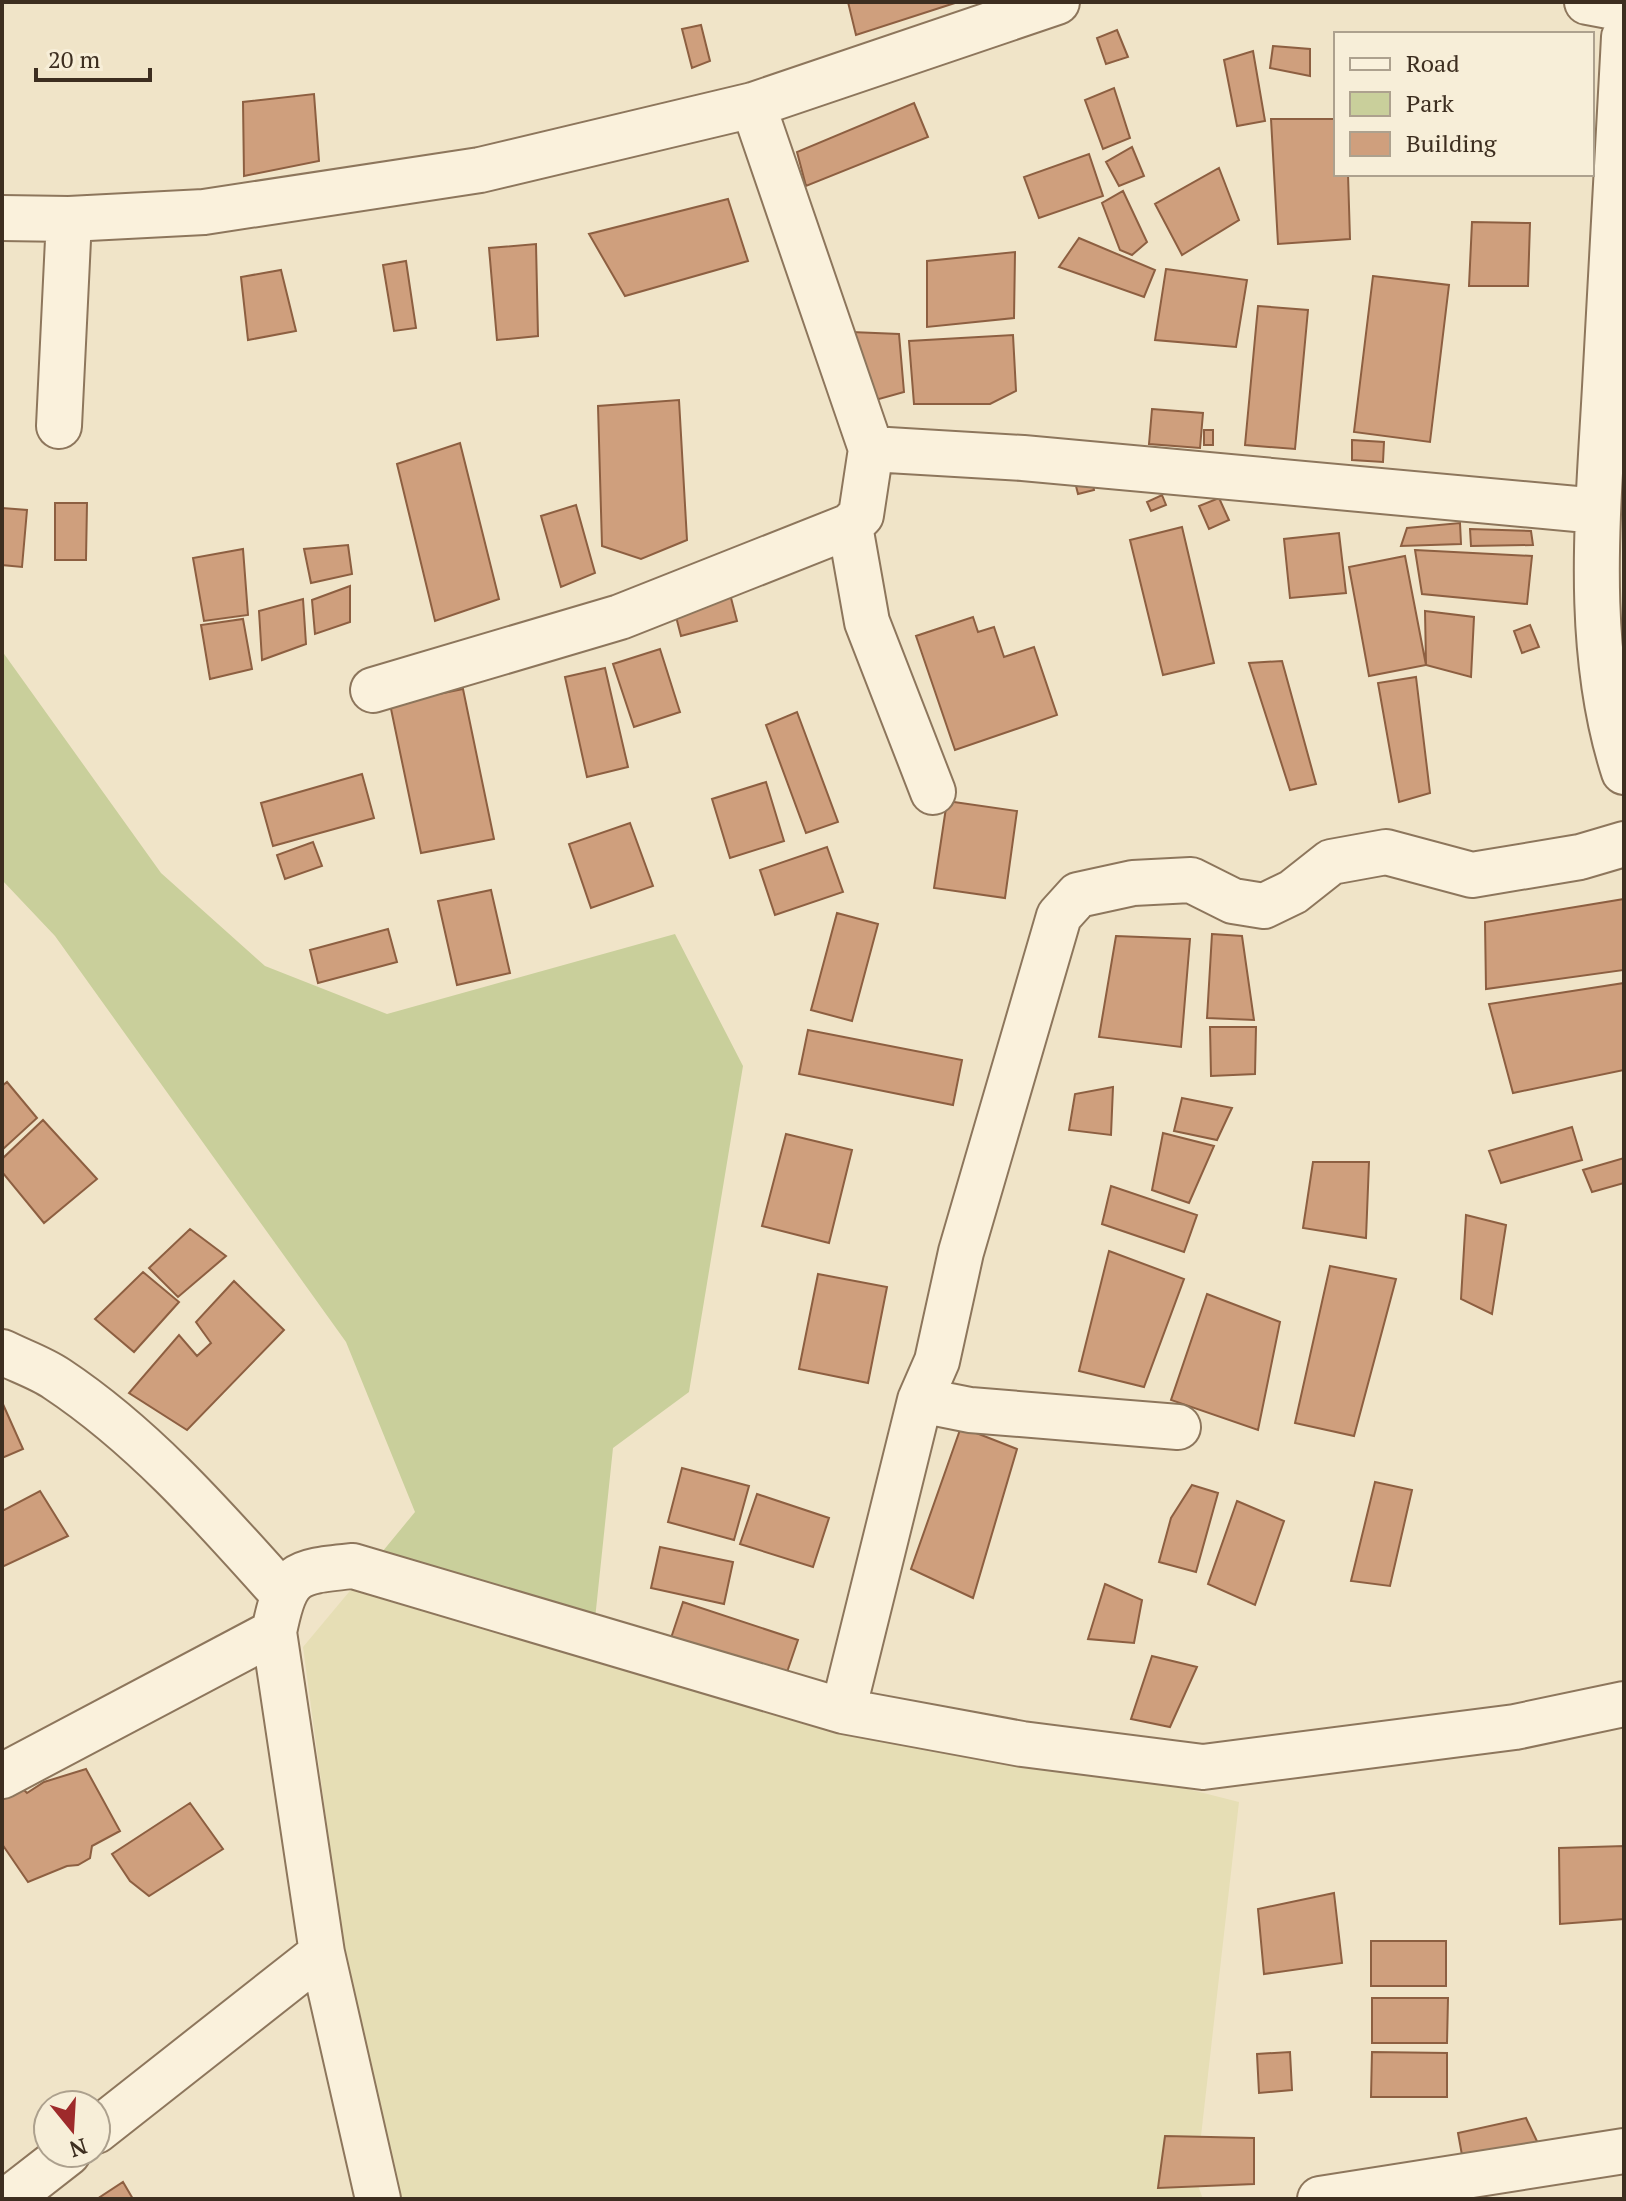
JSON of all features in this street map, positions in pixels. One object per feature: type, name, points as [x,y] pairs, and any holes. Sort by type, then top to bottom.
[{"type":"street","points":[[2,218],[69,219],[204,212],[480,170],[753,105],[1057,2]]},
{"type":"street","points":[[1587,2],[1624,9]]},
{"type":"street","points":[[1624,37],[1598,511],[1598,629],[1611,733],[1624,772]]},
{"type":"street","points":[[373,690],[620,617],[850,526],[861,515],[871,449],[753,105]]},
{"type":"street","points":[[59,426],[69,219]]},
{"type":"street","points":[[871,449],[1023,458],[1598,511]]},
{"type":"street","points":[[850,526],[867,622],[933,792]]},
{"type":"street","points":[[843,1711],[920,1400],[937,1361],[961,1252],[1059,916],[1078,895],[1133,883],[1191,880],[1233,901],[1264,906],[1293,892],[1331,862],[1386,852],[1472,875],[1580,857],[1624,844]]},
{"type":"street","points":[[2,1352],[56,1378],[194,1494],[278,1612],[322,1953],[378,2199]]},
{"type":"street","points":[[920,1400],[970,1410],[1178,1427]]},
{"type":"street","points":[[2,1776],[278,1612],[307,1571],[353,1566],[843,1711],[1022,1744],[1203,1767],[1515,1727],[1624,1704]]},
{"type":"street","points":[[112,2118],[322,1953]]},
{"type":"street","points":[[1320,2199],[1624,2151]]},
{"type":"street","points":[[9,2199],[47,2169]]},
{"type":"shaded area","points":[[364,1574],[593,1638],[1239,1802],[1196,2180],[1203,2199],[391,2199],[367,2124],[303,1647]]},
{"type":"green space","points":[[2,651],[161,873],[265,966],[387,1014],[675,934],[743,1066],[689,1392],[613,1448],[593,1638],[364,1574],[415,1512],[346,1342],[55,936],[2,880]]},
{"type":"building","points":[[848,2],[958,2],[856,35]]},
{"type":"building","points":[[701,25],[710,61],[692,68],[682,29]]},
{"type":"building","points":[[1117,30],[1128,57],[1106,64],[1097,38]]},
{"type":"building","points":[[1273,46],[1310,49],[1310,76],[1270,68]]},
{"type":"building","points":[[1253,51],[1265,121],[1237,126],[1224,60]]},
{"type":"building","points":[[1114,88],[1130,138],[1103,149],[1085,100]]},
{"type":"building","points":[[314,94],[319,161],[244,176],[243,102]]},
{"type":"building","points":[[914,103],[928,137],[806,186],[797,152]]},
{"type":"building","points":[[1271,119],[1334,119],[1334,176],[1348,176],[1350,239],[1278,244]]},
{"type":"building","points":[[1132,147],[1144,176],[1119,186],[1106,162]]},
{"type":"building","points":[[1089,154],[1103,196],[1039,218],[1024,177]]},
{"type":"building","points":[[1219,168],[1239,220],[1182,255],[1155,204]]},
{"type":"building","points":[[1123,191],[1147,242],[1132,255],[1120,250],[1102,203]]},
{"type":"building","points":[[728,199],[748,261],[625,296],[589,234]]},
{"type":"building","points":[[1472,222],[1530,223],[1528,286],[1469,286]]},
{"type":"building","points":[[1079,238],[1155,270],[1144,297],[1059,267]]},
{"type":"building","points":[[536,244],[538,336],[497,340],[489,248]]},
{"type":"building","points":[[1015,252],[1014,318],[927,327],[927,261]]},
{"type":"building","points":[[406,261],[416,328],[394,331],[383,265]]},
{"type":"building","points":[[1166,269],[1247,280],[1236,347],[1155,340]]},
{"type":"building","points":[[281,270],[296,331],[248,340],[241,277]]},
{"type":"building","points":[[1373,276],[1449,285],[1430,442],[1354,432]]},
{"type":"building","points":[[1258,306],[1308,310],[1295,449],[1245,445]]},
{"type":"building","points":[[851,332],[899,334],[904,392],[879,399],[862,395]]},
{"type":"building","points":[[1013,335],[1016,391],[990,404],[914,404],[909,341]]},
{"type":"building","points":[[679,400],[687,540],[641,559],[602,546],[598,406]]},
{"type":"building","points":[[1152,409],[1203,413],[1200,448],[1149,444]]},
{"type":"building","points":[[1204,430],[1213,430],[1213,445],[1204,445]]},
{"type":"building","points":[[1352,440],[1384,442],[1383,462],[1352,460]]},
{"type":"building","points":[[460,443],[499,599],[435,621],[397,464]]},
{"type":"building","points":[[1092,477],[1094,490],[1078,494],[1075,482]]},
{"type":"building","points":[[1162,495],[1166,505],[1151,511],[1147,502]]},
{"type":"building","points":[[1219,498],[1229,520],[1209,529],[1199,506]]},
{"type":"building","points":[[55,503],[87,503],[86,560],[55,560]]},
{"type":"building","points":[[576,505],[595,573],[561,587],[541,516]]},
{"type":"building","points":[[2,508],[27,510],[22,567],[2,565]]},
{"type":"building","points":[[1460,523],[1461,544],[1401,546],[1407,528]]},
{"type":"building","points":[[1182,527],[1214,663],[1163,675],[1130,540]]},
{"type":"building","points":[[1470,529],[1531,531],[1533,545],[1471,546]]},
{"type":"building","points":[[1339,533],[1346,593],[1290,598],[1284,539]]},
{"type":"building","points":[[348,545],[352,574],[311,583],[304,549]]},
{"type":"building","points":[[243,549],[248,615],[204,621],[193,558]]},
{"type":"building","points":[[1415,550],[1532,556],[1527,604],[1422,594]]},
{"type":"building","points":[[1405,556],[1426,665],[1369,676],[1349,567]]},
{"type":"building","points":[[350,586],[350,622],[315,634],[312,600]]},
{"type":"building","points":[[730,594],[737,621],[681,636],[674,609]]},
{"type":"building","points":[[303,599],[306,644],[262,660],[259,611]]},
{"type":"building","points":[[1425,611],[1474,617],[1471,677],[1426,665]]},
{"type":"building","points":[[973,617],[978,632],[994,627],[1004,657],[1034,647],[1057,715],[955,750],[916,636]]},
{"type":"building","points":[[243,619],[252,669],[210,679],[201,625]]},
{"type":"building","points":[[1530,625],[1539,647],[1522,653],[1514,631]]},
{"type":"building","points":[[660,649],[680,712],[634,727],[613,664]]},
{"type":"building","points":[[1282,661],[1316,784],[1290,790],[1249,663]]},
{"type":"building","points":[[605,668],[628,767],[587,777],[565,677]]},
{"type":"building","points":[[1416,677],[1430,793],[1399,802],[1378,683]]},
{"type":"building","points":[[463,689],[494,839],[421,853],[390,704]]},
{"type":"building","points":[[797,712],[838,822],[806,833],[766,725]]},
{"type":"building","points":[[362,774],[374,818],[273,846],[261,803]]},
{"type":"building","points":[[766,782],[784,841],[730,858],[712,799]]},
{"type":"building","points":[[947,801],[1017,811],[1005,898],[934,888]]},
{"type":"building","points":[[630,823],[653,886],[591,908],[569,844]]},
{"type":"building","points":[[313,842],[322,866],[285,879],[277,855]]},
{"type":"building","points":[[827,847],[843,892],[775,915],[760,870]]},
{"type":"building","points":[[491,890],[510,973],[457,985],[438,901]]},
{"type":"building","points":[[1624,899],[1624,970],[1486,989],[1485,922]]},
{"type":"building","points":[[837,913],[878,924],[852,1021],[811,1010]]},
{"type":"building","points":[[388,929],[397,962],[318,983],[310,950]]},
{"type":"building","points":[[1212,934],[1242,936],[1254,1020],[1207,1018]]},
{"type":"building","points":[[1116,936],[1190,939],[1181,1047],[1099,1037]]},
{"type":"building","points":[[1624,983],[1624,1070],[1513,1093],[1489,1004]]},
{"type":"building","points":[[1210,1027],[1256,1027],[1255,1074],[1211,1076]]},
{"type":"building","points":[[808,1030],[962,1060],[953,1105],[799,1074]]},
{"type":"building","points":[[7,1082],[37,1118],[2,1150],[2,1086]]},
{"type":"building","points":[[1113,1087],[1111,1135],[1069,1130],[1075,1094]]},
{"type":"building","points":[[1182,1098],[1232,1108],[1217,1140],[1174,1131]]},
{"type":"building","points":[[43,1120],[97,1179],[44,1223],[2,1172],[2,1159]]},
{"type":"building","points":[[1572,1127],[1582,1160],[1501,1183],[1489,1151]]},
{"type":"building","points":[[1163,1133],[1214,1146],[1189,1203],[1152,1190]]},
{"type":"building","points":[[786,1134],[852,1150],[829,1243],[762,1226]]},
{"type":"building","points":[[1624,1158],[1624,1183],[1592,1192],[1583,1170]]},
{"type":"building","points":[[1313,1162],[1369,1162],[1366,1238],[1303,1228]]},
{"type":"building","points":[[1111,1186],[1197,1215],[1184,1252],[1102,1224]]},
{"type":"building","points":[[1466,1215],[1506,1225],[1492,1314],[1461,1299]]},
{"type":"building","points":[[190,1229],[226,1256],[178,1297],[149,1268]]},
{"type":"building","points":[[1109,1251],[1184,1279],[1144,1387],[1079,1371]]},
{"type":"building","points":[[1330,1266],[1396,1279],[1354,1436],[1295,1423]]},
{"type":"building","points":[[143,1272],[179,1302],[134,1352],[95,1319]]},
{"type":"building","points":[[818,1274],[887,1287],[868,1383],[799,1369]]},
{"type":"building","points":[[234,1281],[284,1330],[187,1430],[129,1393],[179,1335],[197,1356],[211,1343],[196,1322]]},
{"type":"building","points":[[1207,1294],[1280,1322],[1258,1430],[1171,1400]]},
{"type":"building","points":[[2,1402],[23,1449],[2,1458]]},
{"type":"building","points":[[961,1427],[1017,1449],[973,1598],[911,1569]]},
{"type":"building","points":[[682,1468],[749,1486],[734,1540],[668,1522]]},
{"type":"building","points":[[1375,1482],[1412,1490],[1390,1586],[1351,1581]]},
{"type":"building","points":[[1192,1485],[1218,1493],[1196,1572],[1159,1562],[1171,1518]]},
{"type":"building","points":[[40,1491],[68,1536],[2,1567],[2,1511]]},
{"type":"building","points":[[757,1494],[829,1518],[813,1567],[740,1544]]},
{"type":"building","points":[[1237,1501],[1284,1521],[1255,1605],[1208,1584]]},
{"type":"building","points":[[660,1547],[733,1562],[724,1604],[651,1588]]},
{"type":"building","points":[[1105,1584],[1142,1600],[1134,1643],[1088,1639]]},
{"type":"building","points":[[683,1602],[798,1640],[785,1678],[670,1641]]},
{"type":"building","points":[[1152,1656],[1197,1667],[1170,1727],[1131,1719]]},
{"type":"building","points":[[86,1769],[120,1831],[92,1846],[90,1858],[78,1865],[67,1866],[28,1882],[2,1844],[2,1793],[18,1784],[27,1793],[44,1782]]},
{"type":"building","points":[[190,1803],[223,1849],[149,1896],[130,1881],[112,1854]]},
{"type":"building","points":[[1624,1846],[1624,1919],[1560,1924],[1559,1848]]},
{"type":"building","points":[[1334,1893],[1342,1963],[1264,1974],[1258,1909]]},
{"type":"building","points":[[1371,1941],[1446,1941],[1446,1986],[1371,1986]]},
{"type":"building","points":[[1372,1998],[1448,1998],[1447,2043],[1372,2043]]},
{"type":"building","points":[[1290,2052],[1292,2090],[1259,2093],[1257,2054]]},
{"type":"building","points":[[1372,2052],[1447,2053],[1447,2097],[1371,2097]]},
{"type":"building","points":[[1526,2118],[1543,2154],[1464,2166],[1458,2133]]},
{"type":"building","points":[[1165,2136],[1254,2138],[1254,2184],[1158,2188]]},
{"type":"building","points":[[123,2182],[133,2199],[97,2199]]}]
